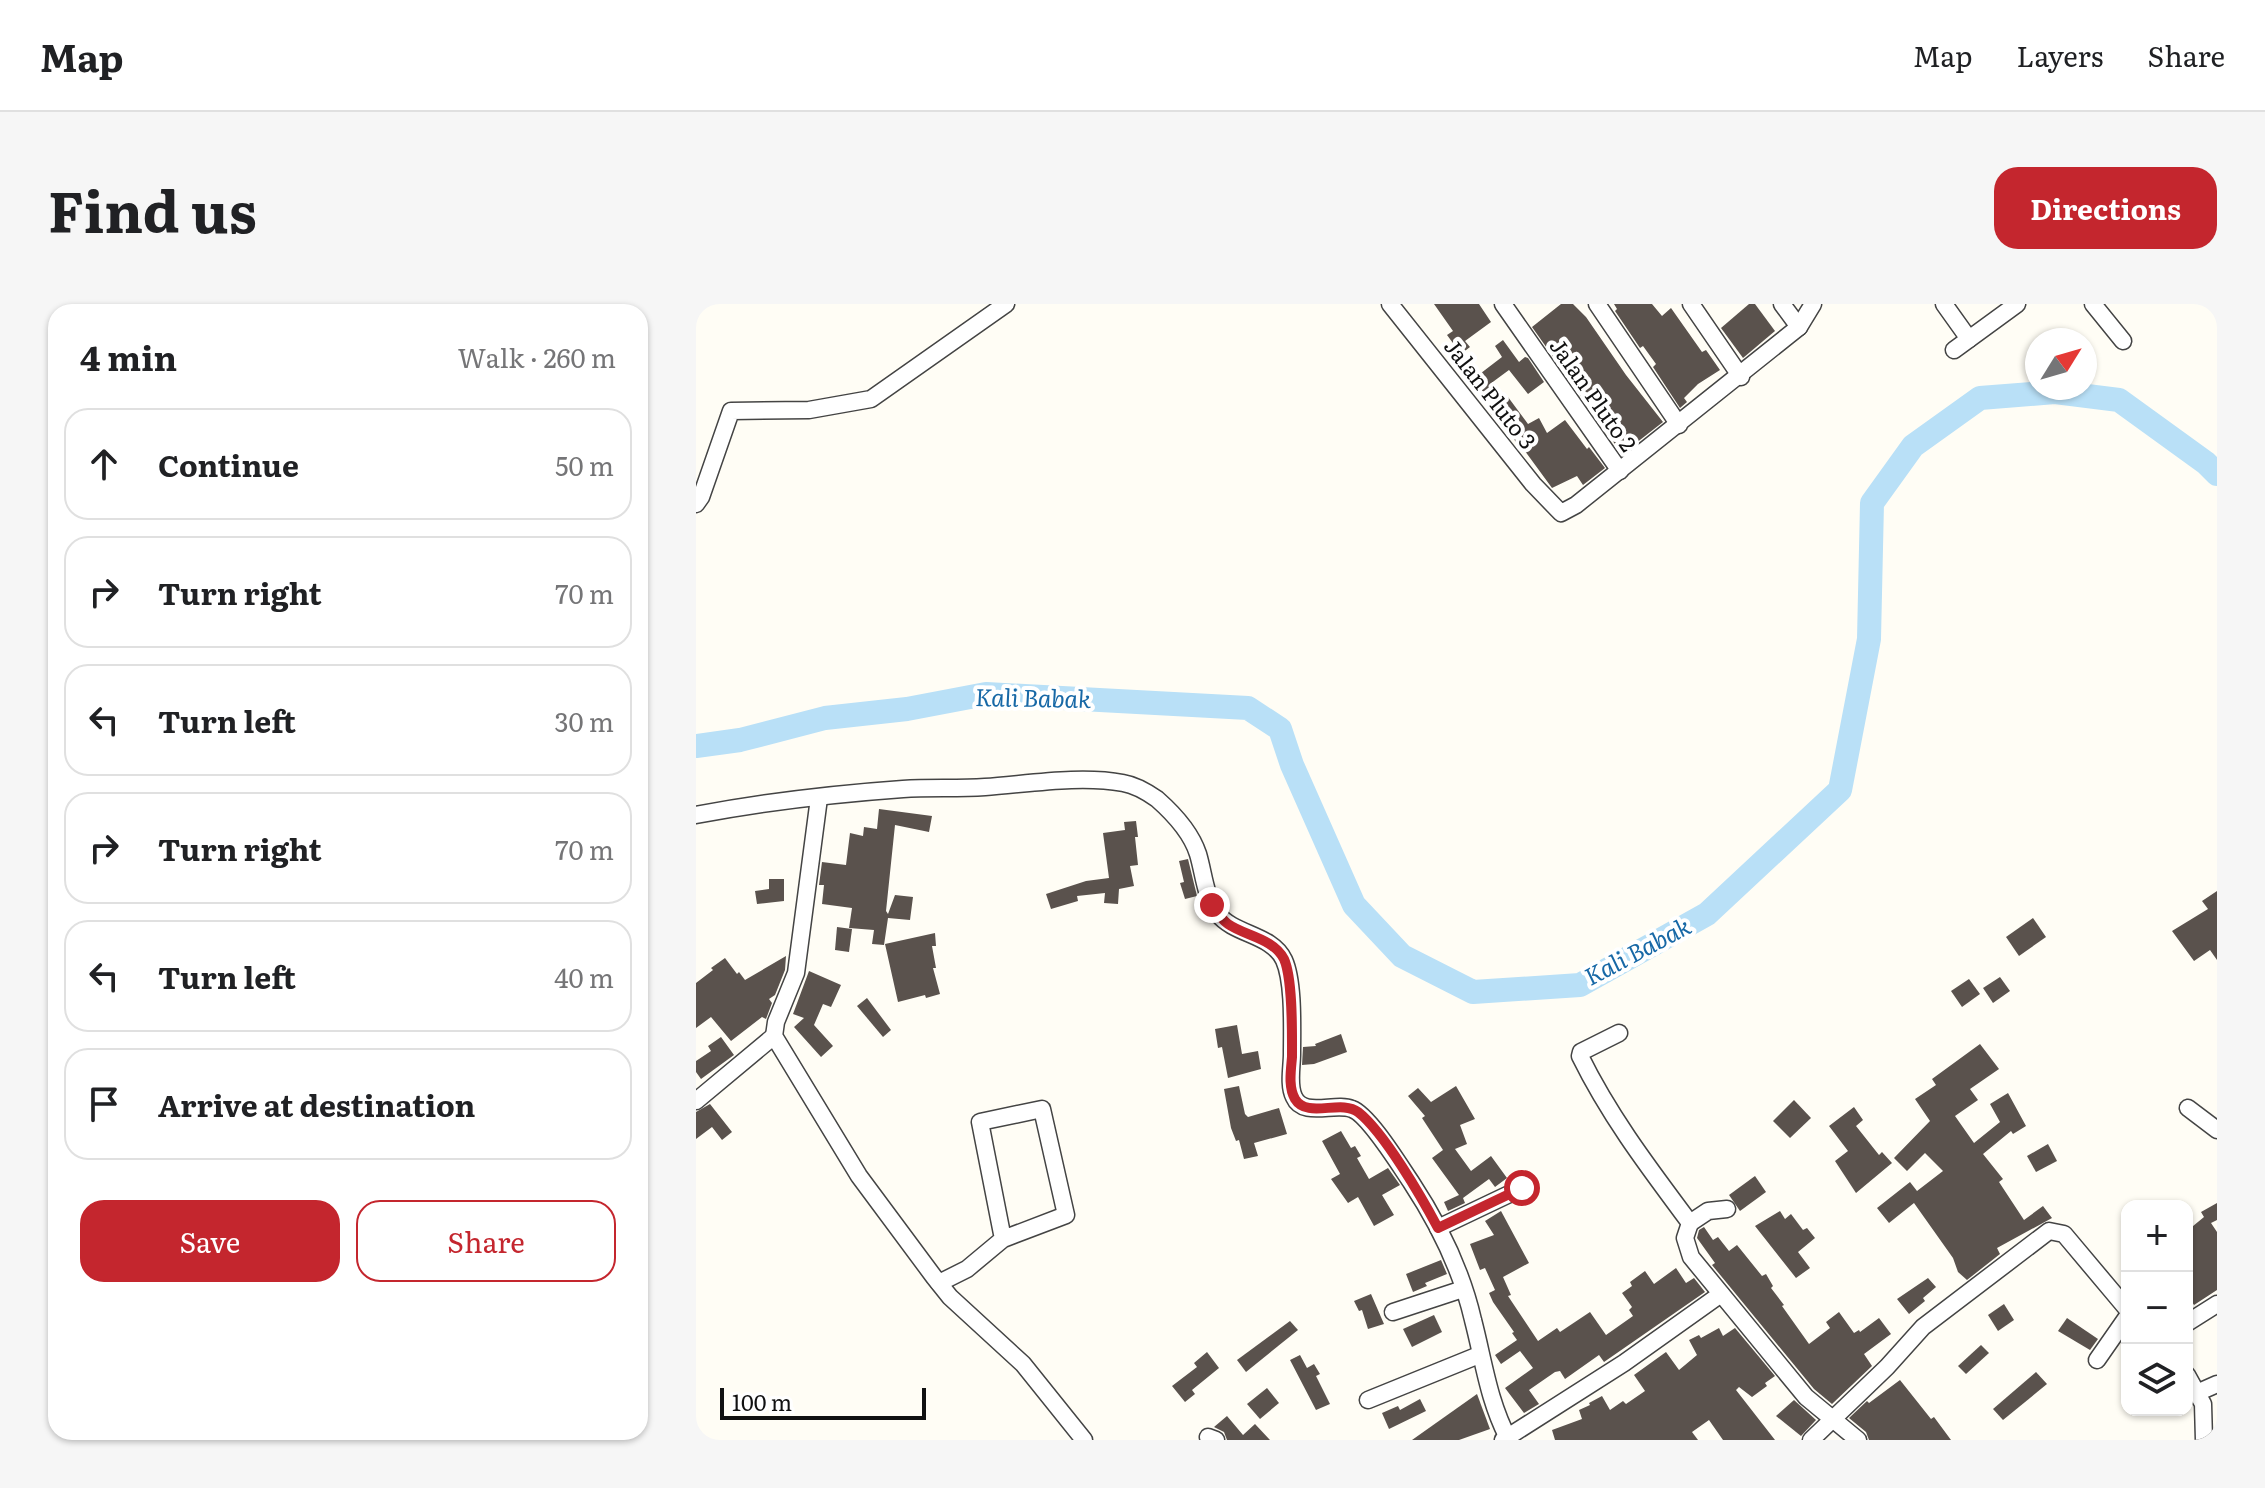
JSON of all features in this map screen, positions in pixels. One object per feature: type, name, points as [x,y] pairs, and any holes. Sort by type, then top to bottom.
[{"type":"street","points":[[696,504],[731,411],[809,410],[871,399],[1006,304]]},
{"type":"street","name":"Jalan Pluto 3","points":[[1390,304],[1556,509],[1565,512],[1620,471]]},
{"type":"street","name":"Jalan Pluto 2","points":[[1503,304],[1620,471]]},
{"type":"street","points":[[1597,304],[1679,425]]},
{"type":"street","points":[[1691,304],[1741,377]]},
{"type":"street","points":[[1782,304],[1799,327]]},
{"type":"street","points":[[1620,471],[1741,377],[1799,327],[1813,304]]},
{"type":"street","points":[[1944,304],[1969,339]]},
{"type":"street","points":[[1954,350],[2017,304]]},
{"type":"street","points":[[2093,304],[2123,341]]},
{"type":"street","points":[[696,815],[764,803],[901,789],[1105,781],[1136,786],[1157,799],[1192,839],[1212,905],[1219,915],[1228,924],[1275,948],[1283,957],[1290,1002],[1291,1084],[1296,1102],[1302,1107],[1343,1107],[1358,1112],[1394,1157],[1438,1228],[1473,1317],[1488,1390],[1507,1439],[1624,1363],[1721,1294]]},
{"type":"street","points":[[819,798],[796,973],[776,1022],[774,1036],[865,1186],[939,1283],[950,1297],[1023,1364],[1084,1440]]},
{"type":"street","points":[[1619,1033],[1581,1052],[1580,1056],[1605,1104],[1634,1149],[1690,1223]]},
{"type":"street","points":[[696,1101],[774,1036]]},
{"type":"street","points":[[2188,1108],[2217,1130]]},
{"type":"street","points":[[939,1283],[967,1269],[1003,1239],[1066,1215],[1042,1109],[980,1122],[1003,1239]]},
{"type":"street","points":[[1438,1228],[1522,1188]]},
{"type":"street","points":[[1727,1209],[1708,1211],[1690,1223],[1685,1234],[1687,1249],[1806,1397],[1858,1440]]},
{"type":"street","points":[[1811,1440],[1923,1327],[2037,1237],[2049,1231],[2064,1234],[2121,1302]]},
{"type":"street","points":[[1393,1312],[1463,1289]]},
{"type":"street","points":[[2193,1319],[2217,1304]]},
{"type":"street","points":[[2097,1360],[2121,1326]]},
{"type":"street","points":[[1368,1400],[1479,1355]]},
{"type":"street","points":[[2193,1384],[2203,1404],[2204,1440]]},
{"type":"street","points":[[2199,1392],[2217,1384]]},
{"type":"building","points":[[1434,304],[1479,304],[1491,322],[1465,341],[1470,347],[1461,354],[1447,335],[1453,331]]},
{"type":"building","points":[[1561,304],[1573,304],[1586,317],[1663,422],[1622,454],[1532,327]]},
{"type":"building","points":[[1614,304],[1652,304],[1662,316],[1671,308],[1702,352],[1706,350],[1720,370],[1698,384],[1684,398],[1687,402],[1680,408],[1653,367],[1656,364],[1643,346],[1640,348],[1615,311]]},
{"type":"building","points":[[1749,304],[1755,304],[1775,331],[1743,358],[1721,328]]},
{"type":"building","points":[[1503,340],[1519,362],[1528,358],[1544,382],[1528,394],[1509,370],[1490,384],[1504,400],[1508,397],[1528,424],[1539,418],[1547,433],[1565,420],[1605,468],[1583,485],[1577,476],[1552,488],[1522,447],[1520,449],[1503,421],[1499,424],[1489,411],[1492,410],[1468,383],[1502,357],[1495,346]]},
{"type":"building","points":[[879,809],[932,816],[929,832],[895,825],[886,911],[888,914],[895,895],[913,897],[910,920],[888,918],[884,945],[872,944],[874,930],[849,928],[852,908],[822,904],[824,885],[819,885],[822,862],[846,865],[850,833],[863,836],[864,827],[877,829]]},
{"type":"building","points":[[1136,821],[1138,865],[1130,866],[1134,886],[1119,889],[1118,904],[1104,903],[1105,893],[1077,896],[1078,901],[1051,909],[1046,894],[1086,881],[1109,878],[1103,833],[1125,830],[1124,822]]},
{"type":"building","points":[[1188,859],[1197,896],[1185,899],[1180,883],[1184,882],[1179,861]]},
{"type":"building","points":[[769,879],[784,879],[784,901],[757,904],[755,891],[769,889]]},
{"type":"building","points":[[2217,891],[2217,960],[2210,950],[2194,961],[2172,931],[2208,909],[2202,901]]},
{"type":"building","points":[[2033,918],[2046,937],[2019,956],[2006,937]]},
{"type":"building","points":[[837,927],[852,929],[849,952],[835,950]]},
{"type":"building","points":[[935,933],[936,946],[932,946],[936,968],[933,968],[940,994],[898,1002],[885,944]]},
{"type":"building","points":[[786,956],[785,970],[775,995],[769,999],[772,1003],[766,1019],[762,1017],[731,1041],[711,1017],[696,1028],[696,983],[713,970],[711,968],[725,958],[745,980]]},
{"type":"building","points":[[809,971],[841,985],[831,1007],[823,1004],[814,1025],[833,1046],[821,1057],[794,1027],[804,1018],[793,1014]]},
{"type":"building","points":[[2000,977],[2010,991],[1993,1003],[1983,988]]},
{"type":"building","points":[[1969,979],[1980,994],[1962,1007],[1951,991]]},
{"type":"building","points":[[867,998],[891,1030],[883,1037],[857,1006]]},
{"type":"building","points":[[1237,1025],[1242,1054],[1258,1051],[1261,1069],[1228,1078],[1215,1029]]},
{"type":"building","points":[[1341,1034],[1347,1052],[1302,1065],[1303,1047],[1316,1046]]},
{"type":"building","points":[[721,1037],[734,1055],[701,1079],[696,1072],[696,1061],[711,1051],[708,1046]]},
{"type":"building","points":[[1980,1044],[1999,1069],[1970,1089],[1978,1100],[1955,1116],[1974,1143],[2000,1122],[1990,1104],[2008,1093],[2026,1126],[2013,1134],[2011,1131],[1983,1154],[2003,1179],[1999,1182],[2024,1220],[2043,1206],[2052,1218],[1997,1248],[2000,1254],[1967,1280],[1958,1272],[1953,1258],[1914,1203],[1889,1223],[1877,1208],[1910,1182],[1917,1191],[1943,1171],[1925,1153],[1907,1171],[1894,1158],[1930,1121],[1915,1099],[1936,1085],[1932,1079]]},
{"type":"building","points":[[1239,1086],[1248,1117],[1279,1108],[1287,1134],[1254,1143],[1258,1156],[1244,1159],[1239,1140],[1236,1141],[1231,1128],[1224,1089]]},
{"type":"building","points":[[1456,1086],[1475,1119],[1460,1125],[1467,1144],[1455,1149],[1471,1171],[1491,1156],[1507,1178],[1495,1187],[1489,1179],[1463,1198],[1465,1203],[1448,1211],[1444,1202],[1459,1195],[1432,1158],[1443,1150],[1422,1118],[1425,1116],[1408,1096],[1418,1088],[1431,1102]]},
{"type":"building","points":[[1794,1100],[1811,1118],[1790,1138],[1773,1121]]},
{"type":"building","points":[[710,1104],[732,1132],[722,1140],[712,1127],[696,1139],[696,1112]]},
{"type":"building","points":[[1854,1107],[1863,1120],[1856,1126],[1879,1155],[1882,1152],[1892,1163],[1856,1193],[1835,1161],[1848,1151],[1829,1126]]},
{"type":"building","points":[[1341,1131],[1351,1148],[1355,1146],[1361,1156],[1357,1158],[1369,1179],[1388,1168],[1400,1185],[1382,1195],[1394,1215],[1374,1226],[1358,1197],[1348,1203],[1331,1179],[1340,1174],[1322,1141]]},
{"type":"building","points":[[2048,1144],[2057,1161],[2036,1172],[2027,1156]]},
{"type":"building","points":[[1755,1176],[1766,1192],[1740,1211],[1729,1195]]},
{"type":"building","points":[[2217,1203],[2217,1220],[2211,1223],[2217,1232],[2217,1290],[2194,1305],[2193,1226],[2204,1217],[2201,1212]]},
{"type":"building","points":[[1501,1211],[1529,1263],[1503,1277],[1511,1295],[1508,1296],[1538,1341],[1557,1328],[1560,1332],[1590,1312],[1606,1335],[1633,1316],[1629,1310],[1632,1307],[1622,1293],[1632,1286],[1630,1282],[1645,1271],[1654,1284],[1676,1268],[1686,1283],[1694,1278],[1705,1292],[1604,1362],[1599,1355],[1565,1379],[1560,1371],[1555,1372],[1529,1390],[1539,1404],[1524,1413],[1505,1388],[1533,1368],[1520,1351],[1501,1364],[1495,1355],[1517,1340],[1493,1302],[1489,1293],[1495,1290],[1485,1268],[1480,1270],[1470,1244],[1494,1235],[1485,1221]]},
{"type":"building","points":[[1780,1211],[1785,1219],[1791,1214],[1803,1230],[1807,1228],[1815,1238],[1798,1252],[1810,1268],[1796,1278],[1755,1226]]},
{"type":"building","points":[[1704,1227],[1713,1240],[1718,1237],[1729,1251],[1737,1245],[1762,1276],[1766,1274],[1782,1306],[1809,1344],[1830,1328],[1826,1322],[1839,1312],[1854,1333],[1879,1318],[1891,1334],[1864,1354],[1872,1366],[1832,1404],[1814,1389],[1712,1265],[1715,1263],[1697,1238],[1699,1230]]},
{"type":"building","points":[[1441,1260],[1447,1274],[1413,1292],[1406,1274]]},
{"type":"building","points":[[1928,1278],[1936,1287],[1909,1314],[1897,1299]]},
{"type":"building","points":[[1371,1294],[1384,1324],[1368,1329],[1362,1310],[1359,1311],[1354,1301]]},
{"type":"building","points":[[2004,1304],[2014,1320],[1998,1331],[1988,1315]]},
{"type":"building","points":[[1434,1315],[1442,1332],[1412,1347],[1403,1329]]},
{"type":"building","points":[[2067,1318],[2098,1339],[2090,1350],[2058,1331]]},
{"type":"building","points":[[1290,1321],[1298,1330],[1246,1372],[1237,1360]]},
{"type":"building","points":[[1719,1328],[1723,1336],[1735,1328],[1775,1376],[1752,1397],[1739,1387],[1736,1390],[1775,1440],[1723,1440],[1709,1420],[1692,1432],[1698,1440],[1555,1440],[1552,1430],[1582,1419],[1579,1410],[1589,1403],[1602,1396],[1610,1410],[1645,1391],[1634,1375],[1666,1352],[1679,1370],[1697,1355],[1689,1340],[1699,1335],[1701,1338]]},
{"type":"building","points":[[1981,1345],[1989,1353],[1966,1374],[1958,1366]]},
{"type":"building","points":[[1207,1352],[1219,1368],[1192,1390],[1195,1394],[1185,1402],[1172,1386],[1197,1367],[1194,1363]]},
{"type":"building","points":[[1300,1355],[1307,1368],[1314,1364],[1320,1374],[1316,1376],[1330,1404],[1316,1410],[1290,1360]]},
{"type":"building","points":[[2036,1372],[2047,1384],[2003,1420],[1993,1409]]},
{"type":"building","points":[[1900,1380],[1951,1440],[1869,1440],[1866,1432],[1849,1418],[1867,1401],[1869,1403]]},
{"type":"building","points":[[1267,1388],[1279,1403],[1260,1419],[1247,1404]]},
{"type":"building","points":[[1477,1394],[1490,1429],[1459,1440],[1412,1440]]},
{"type":"building","points":[[1420,1399],[1426,1411],[1389,1429],[1382,1413],[1398,1406],[1400,1410]]},
{"type":"building","points":[[1794,1400],[1816,1420],[1801,1436],[1776,1416]]},
{"type":"building","points":[[1227,1416],[1243,1435],[1255,1424],[1270,1440],[1227,1440],[1224,1432],[1214,1427]]},
{"type":"waterway","name":"Kali Babak","points":[[696,746],[740,740],[825,718],[907,709],[986,694],[1248,708],[1280,729],[1292,765],[1354,905],[1402,956],[1473,992],[1580,985],[1707,914],[1840,790],[1869,639],[1872,503],[1913,446],[1980,398],[2055,392],[2119,400],[2217,474]]},
{"type":"route","points":[[1212,905],[1228,924],[1256,936],[1283,957],[1290,1002],[1291,1084],[1296,1102],[1302,1107],[1343,1107],[1358,1112],[1387,1147],[1438,1228],[1522,1188]]}]
